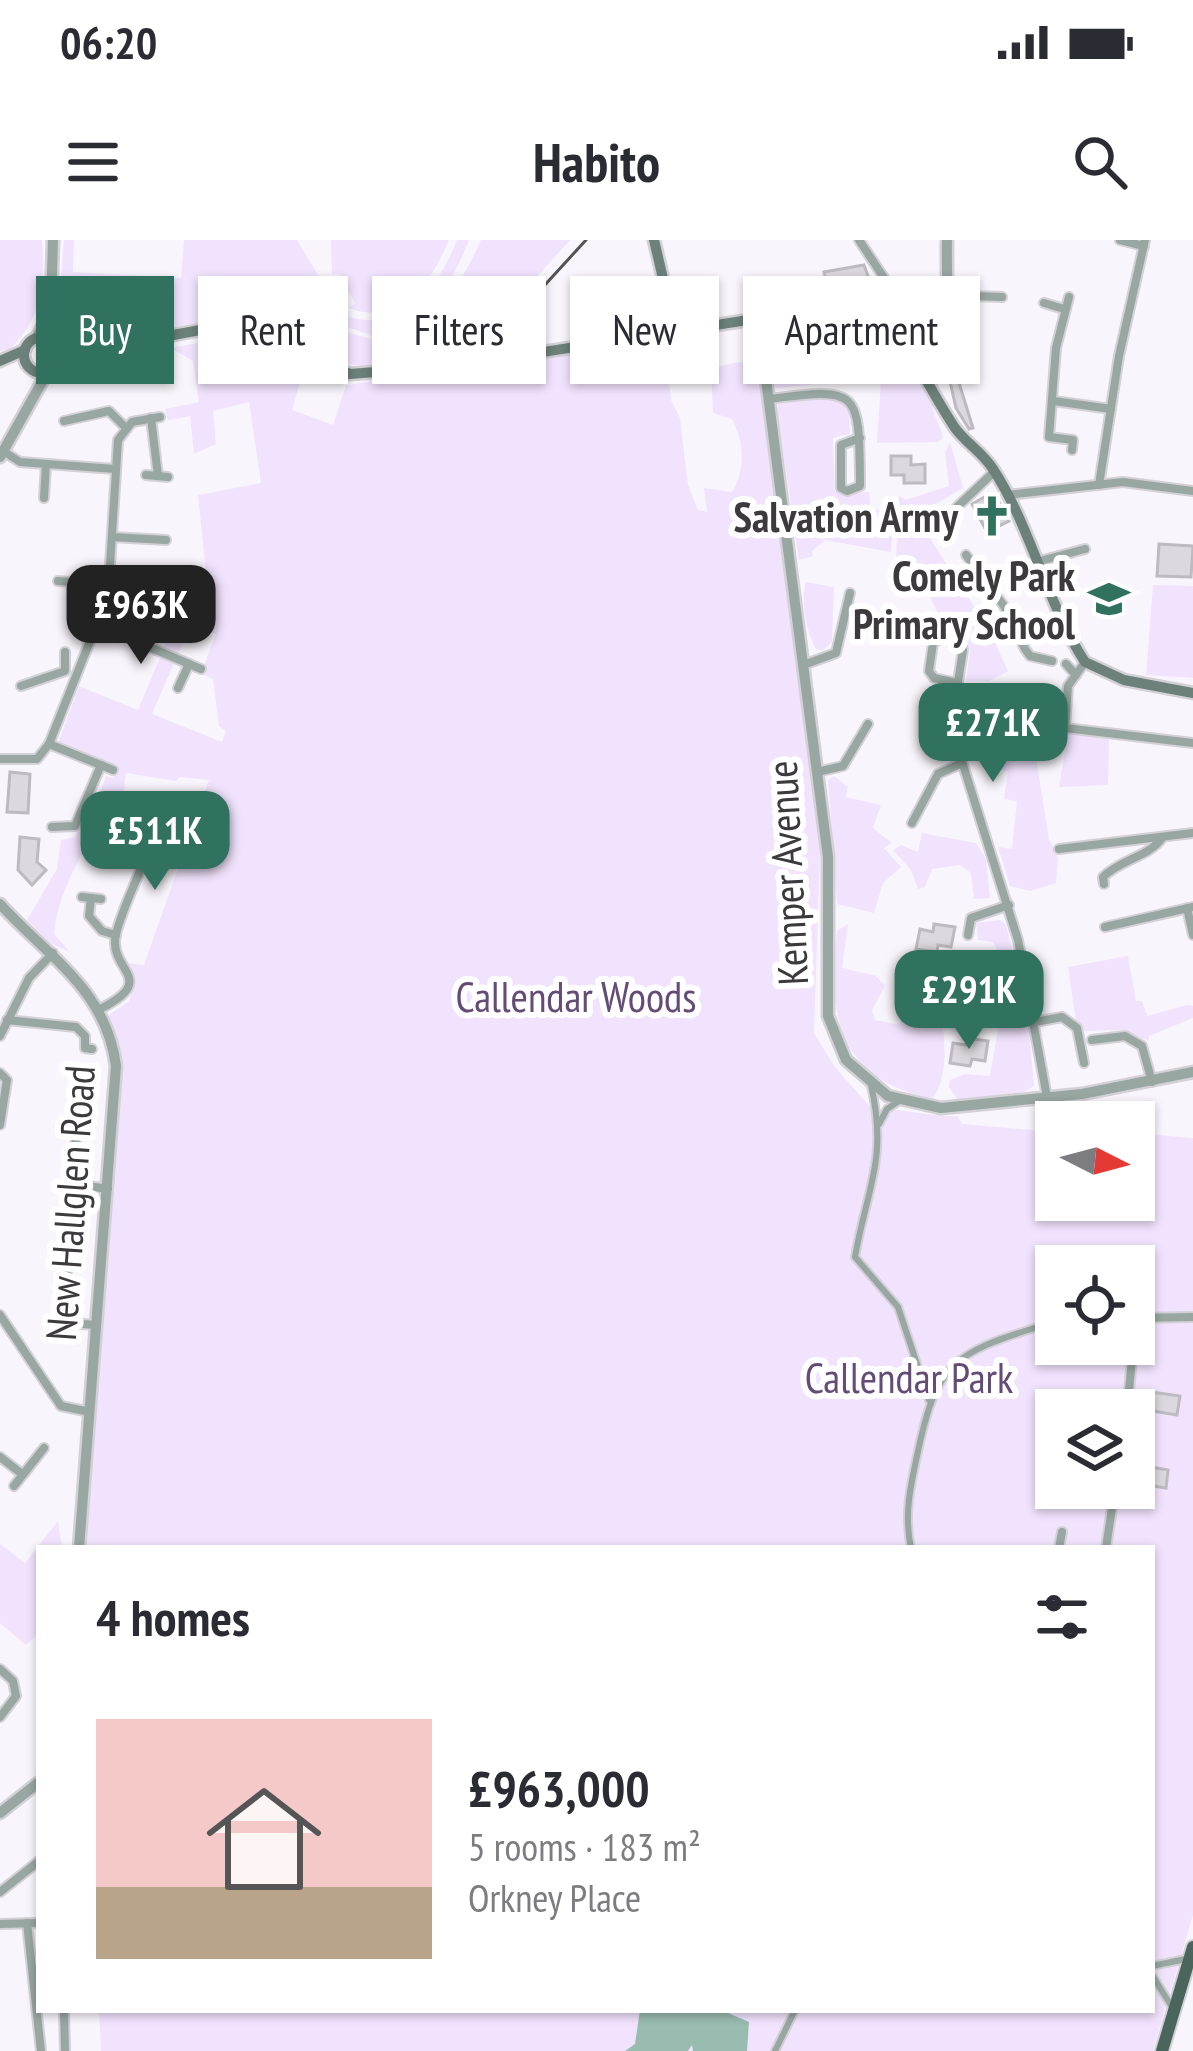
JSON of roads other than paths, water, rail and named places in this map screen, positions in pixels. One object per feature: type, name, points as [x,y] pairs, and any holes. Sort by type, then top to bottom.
[{"type":"main road","points":[[654,240],[662,276]]},
{"type":"main road","points":[[174,335],[211,328],[245,334],[350,374],[452,366],[570,347]]},
{"type":"main road","points":[[4,360],[25,355],[36,344]]},
{"type":"main road","points":[[25,355],[36,367]]},
{"type":"main road","points":[[933,384],[956,428],[995,471],[1085,662],[1124,680],[1193,693]]},
{"type":"main road","points":[[1162,2051],[1191,1953]]},
{"type":"street","points":[[51,276],[53,240]]},
{"type":"street","points":[[859,240],[882,276]]},
{"type":"street","points":[[946,276],[947,240]]},
{"type":"street","points":[[1099,484],[1145,243],[1120,240]]},
{"type":"street","points":[[980,296],[1002,297]]},
{"type":"street","points":[[1069,297],[1054,369],[1049,436],[1073,440],[1072,450]]},
{"type":"street","points":[[1044,303],[1064,309]]},
{"type":"street","points":[[38,384],[1,454],[14,460],[116,470]]},
{"type":"street","name":"Kemper Avenue","points":[[767,384],[828,857],[828,1016],[847,1060],[871,1085],[899,1101],[941,1108],[1047,1099],[1193,1072]]},
{"type":"street","points":[[769,399],[825,391],[855,406],[860,438],[860,486],[841,488],[841,445],[860,438]]},
{"type":"street","points":[[1054,401],[1111,409]]},
{"type":"street","points":[[64,422],[109,411],[124,427]]},
{"type":"street","points":[[0,759],[37,759],[50,745],[70,673],[97,626],[109,585],[118,440],[124,427],[155,417],[162,476],[146,475]]},
{"type":"street","points":[[44,498],[46,464]]},
{"type":"street","points":[[958,507],[967,493],[995,471]]},
{"type":"street","points":[[1007,495],[1132,482],[1193,491]]},
{"type":"street","points":[[112,537],[166,540]]},
{"type":"street","points":[[1036,562],[1085,549]]},
{"type":"street","points":[[966,556],[1004,606],[1024,649],[1030,656],[1052,661]]},
{"type":"street","points":[[58,581],[109,585]]},
{"type":"street","points":[[806,664],[836,653],[850,593]]},
{"type":"street","points":[[114,633],[124,602]]},
{"type":"street","points":[[97,626],[201,669]]},
{"type":"street","points":[[957,682],[934,679],[928,671],[933,643],[942,635],[955,636],[962,646],[955,718],[962,763],[1009,905],[1047,1099]]},
{"type":"street","points":[[64,652],[70,673]]},
{"type":"street","points":[[1085,662],[1068,686],[1065,728],[1193,742]]},
{"type":"street","points":[[178,688],[188,664]]},
{"type":"street","points":[[1066,664],[1076,674]]},
{"type":"street","points":[[21,686],[70,673]]},
{"type":"street","points":[[817,772],[846,770],[868,724]]},
{"type":"street","points":[[50,745],[113,770]]},
{"type":"street","points":[[912,823],[938,774],[962,763]]},
{"type":"street","points":[[52,827],[75,826],[101,765]]},
{"type":"street","points":[[130,813],[127,844],[143,863]]},
{"type":"street","points":[[100,1010],[123,998],[128,989],[129,971],[118,956],[116,935],[143,863],[153,856],[170,818],[180,819]]},
{"type":"street","points":[[1059,849],[1193,833]]},
{"type":"street","points":[[1104,884],[1103,877],[1111,869],[1155,848],[1163,836]]},
{"type":"street","points":[[91,898],[89,916],[102,932],[116,935]]},
{"type":"street","name":"New Hallglen Road","points":[[0,904],[52,953],[100,1010],[116,1066],[79,1545]]},
{"type":"street","points":[[968,935],[971,918],[1009,905]]},
{"type":"street","points":[[1105,926],[1190,907],[1193,935]]},
{"type":"street","points":[[0,1036],[29,978],[52,953]]},
{"type":"street","points":[[1035,1022],[1062,1017],[1077,1028],[1084,1063]]},
{"type":"street","points":[[7,1020],[76,1027],[86,1036],[85,1048],[92,1049]]},
{"type":"street","points":[[1092,1040],[1125,1036],[1142,1046],[1152,1082]]},
{"type":"street","points":[[0,1073],[7,1080],[0,1125]]},
{"type":"street","points":[[871,1085],[879,1124],[877,1174],[855,1257],[898,1307],[928,1400]]},
{"type":"street","points":[[879,1124],[886,1108],[899,1101]]},
{"type":"street","points":[[76,1133],[74,1184],[108,1190]]},
{"type":"street","points":[[67,1270],[63,1314],[70,1323],[96,1325]]},
{"type":"street","points":[[0,1316],[61,1406],[89,1412]]},
{"type":"street","points":[[1155,1318],[1193,1317]]},
{"type":"street","points":[[911,1545],[908,1497],[928,1400],[944,1375],[965,1356],[1035,1328]]},
{"type":"street","points":[[14,1486],[44,1448]]},
{"type":"street","points":[[0,1456],[23,1474]]},
{"type":"street","points":[[1106,1545],[1112,1509]]},
{"type":"street","points":[[1060,1545],[1062,1532]]},
{"type":"street","points":[[0,1669],[13,1681],[16,1696],[0,1717]]},
{"type":"street","points":[[0,1813],[32,1792]]},
{"type":"street","points":[[0,1892],[36,1863]]},
{"type":"street","points":[[0,1924],[36,1922]]},
{"type":"street","points":[[27,1923],[36,1984]]},
{"type":"street","points":[[1155,1970],[1191,1953]]},
{"type":"street","points":[[1155,1976],[1173,2008]]},
{"type":"street","points":[[38,2013],[41,2051]]},
{"type":"street","points":[[64,2013],[64,2051]]},
{"type":"street","points":[[776,2051],[794,2013]]},
{"type":"railway","points":[[546,284],[586,240]]},
{"type":"place","name":"Salvation Army","points":[[992,516]]},
{"type":"place","name":"Comely Park Primary School","points":[[1109,599]]},
{"type":"park label","name":"Callendar Woods","points":[[576,996]]},
{"type":"park label","name":"Callendar Park","points":[[909,1377]]}]
